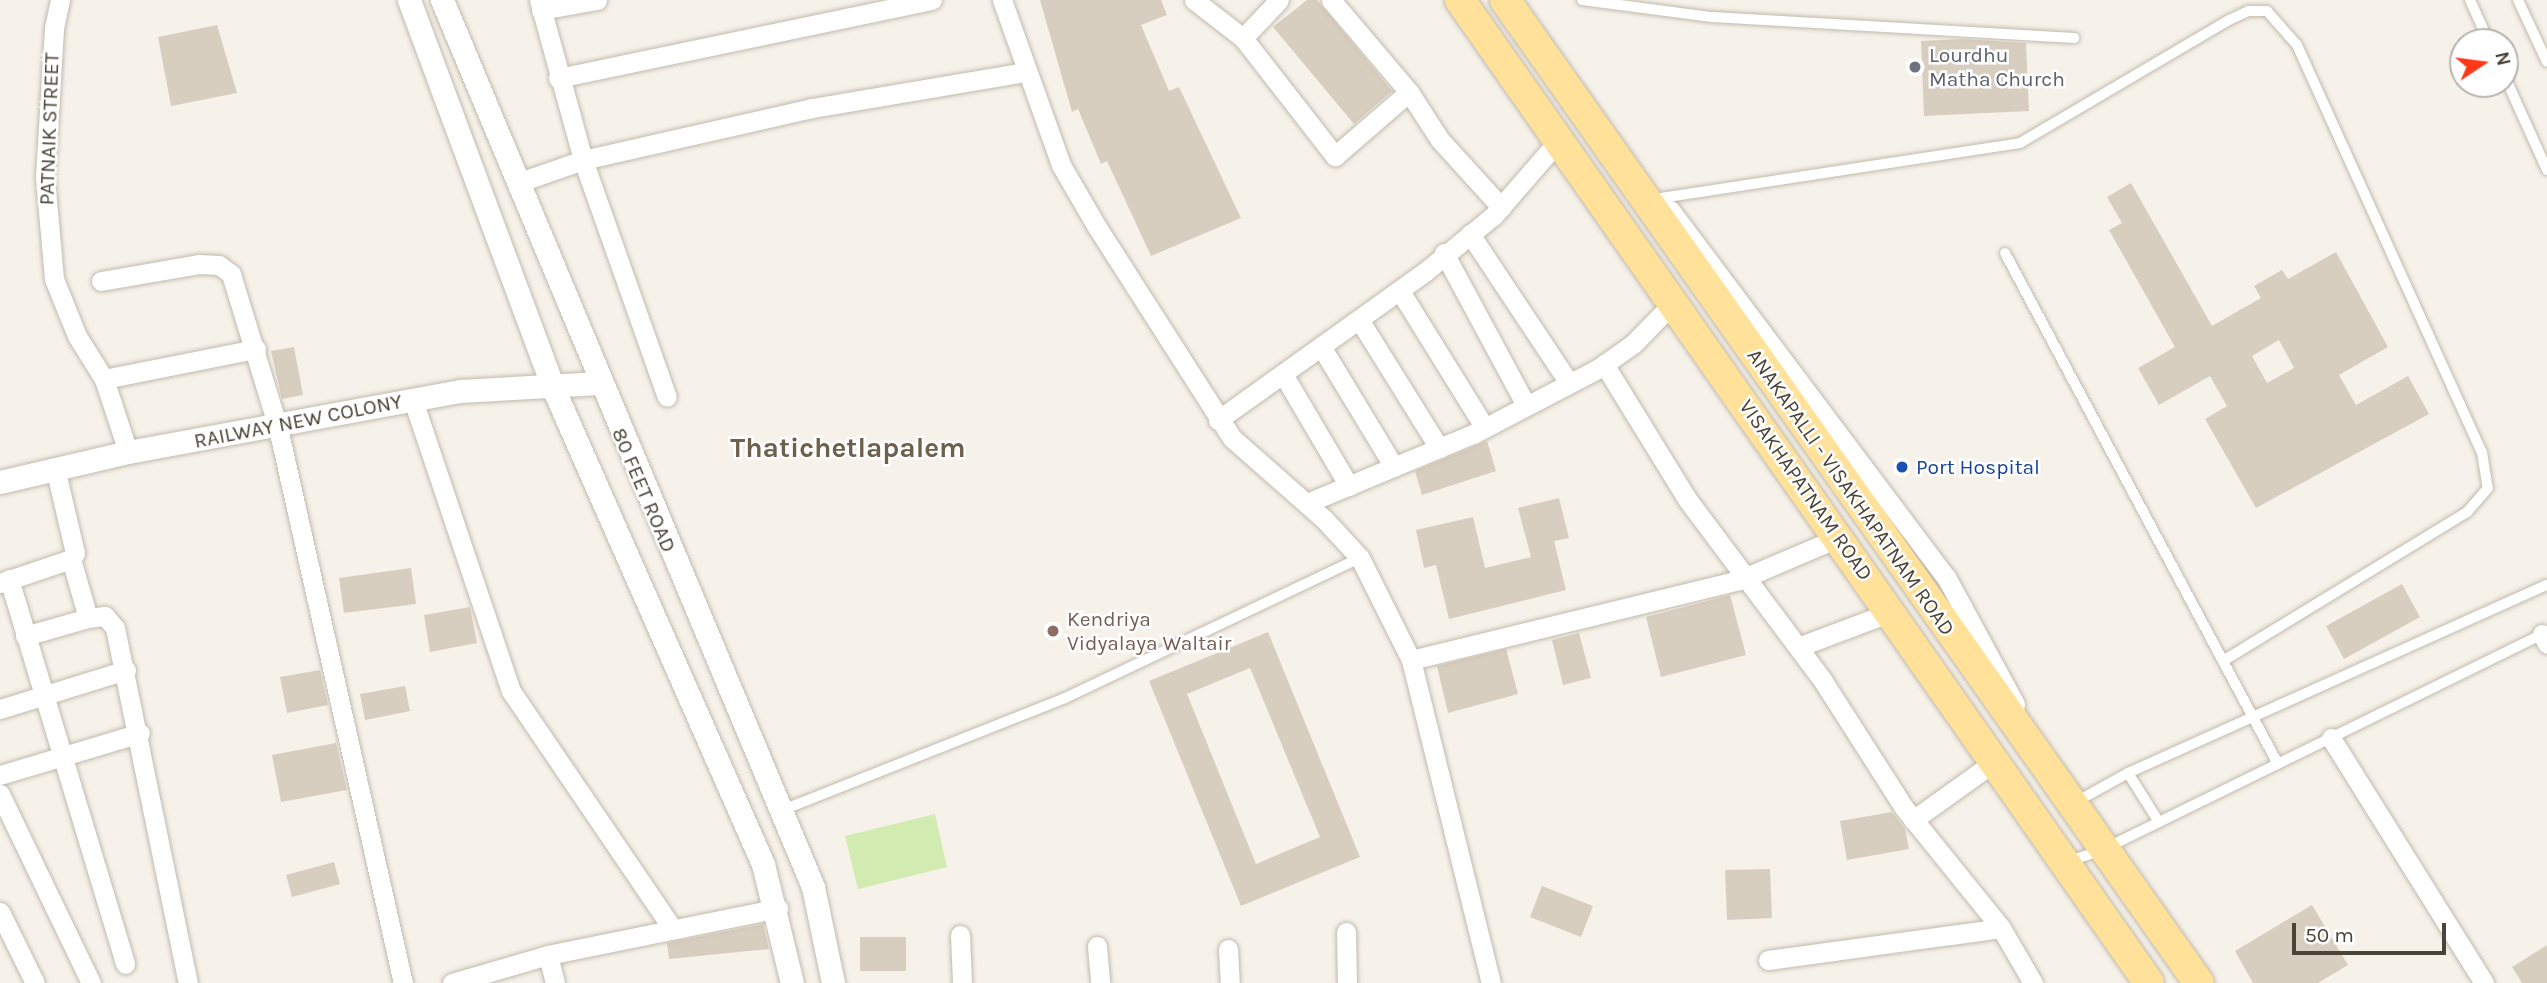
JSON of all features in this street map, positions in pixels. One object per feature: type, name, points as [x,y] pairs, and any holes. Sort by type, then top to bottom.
[{"type":"main road","name":"VISAKHAPATNAM ROAD","points":[[1460,0],[1840,537],[2063,863],[2149,983]]},
{"type":"main road","name":"ANAKAPALLI - VISAKHAPATNAM ROAD","points":[[1505,0],[2070,805],[2199,983]]},
{"type":"street","name":"PATNAIK STREET","points":[[60,0],[53,43],[46,221],[54,279],[77,336],[104,379],[128,452]]},
{"type":"street","name":"80 FEET ROAD","points":[[409,0],[554,390],[746,825],[778,908],[792,983]]},
{"type":"street","name":"80 FEET ROAD","points":[[442,0],[598,383],[813,887],[833,983]]},
{"type":"street","points":[[597,0],[540,5],[558,78],[583,160],[667,397]]},
{"type":"street","points":[[558,78],[932,0]]},
{"type":"street","points":[[1002,0],[1024,72],[1061,165],[1218,420],[1307,503],[1360,558],[1411,660],[1491,983]]},
{"type":"street","points":[[1194,0],[1243,38],[1335,156],[1409,92]]},
{"type":"street","points":[[1243,38],[1279,0]]},
{"type":"street","points":[[1331,0],[1409,92],[1440,140],[1501,207]]},
{"type":"street","points":[[517,183],[583,160],[812,108],[1024,72]]},
{"type":"street","points":[[1560,78],[1661,198],[1946,577],[1987,647],[2041,763]]},
{"type":"street","points":[[1218,420],[1360,321],[1470,234],[1501,207],[1560,139]]},
{"type":"street","points":[[1470,234],[1569,383]]},
{"type":"street","points":[[1444,253],[1526,405]]},
{"type":"street","points":[[102,281],[219,265],[231,274],[278,428],[403,983]]},
{"type":"street","points":[[1400,291],[1485,428]]},
{"type":"street","points":[[1307,503],[1485,428],[1604,364],[1674,302]]},
{"type":"street","points":[[1360,321],[1439,448]]},
{"type":"street","points":[[1322,348],[1394,467]]},
{"type":"street","points":[[104,379],[256,349]]},
{"type":"street","points":[[1604,364],[1688,499],[1798,648],[1913,820],[2001,928],[2033,983]]},
{"type":"street","points":[[1283,374],[1349,486]]},
{"type":"street","name":"RAILWAY NEW COLONY","points":[[0,482],[128,452],[278,428],[461,391],[554,390],[598,383]]},
{"type":"street","points":[[413,400],[511,691],[672,928]]},
{"type":"street","points":[[55,468],[72,531],[71,559],[88,618]]},
{"type":"street","points":[[1411,660],[1747,577],[1840,537]]},
{"type":"street","points":[[71,559],[4,581],[26,636],[60,756],[125,964]]},
{"type":"street","points":[[1798,648],[1891,611]]},
{"type":"street","points":[[26,636],[88,618],[111,619],[140,733],[188,983]]},
{"type":"street","points":[[0,709],[126,670]]},
{"type":"street","points":[[0,775],[140,733]]},
{"type":"street","points":[[2330,738],[2484,983]]},
{"type":"street","points":[[1913,820],[1994,762]]},
{"type":"street","points":[[0,794],[91,983]]},
{"type":"street","points":[[746,825],[780,811]]},
{"type":"street","points":[[452,983],[548,955],[778,908]]},
{"type":"street","points":[[0,912],[6,940],[35,983]]},
{"type":"street","points":[[1768,960],[2001,928]]},
{"type":"street","points":[[1346,932],[1347,983]]},
{"type":"street","points":[[2112,932],[2137,983]]},
{"type":"street","points":[[960,935],[962,983]]},
{"type":"street","points":[[1097,946],[1100,983]]},
{"type":"street","points":[[1228,949],[1230,983]]},
{"type":"street","points":[[548,955],[555,983]]},
{"type":"lane","points":[[1582,0],[1713,17],[2074,38]]},
{"type":"lane","points":[[2470,0],[2483,28]]},
{"type":"lane","points":[[2518,0],[2547,62]]},
{"type":"lane","points":[[1661,198],[2020,143],[2227,21],[2248,11],[2267,11],[2297,45],[2482,452],[2488,488],[2467,512],[2223,661]]},
{"type":"lane","points":[[2514,98],[2547,170]]},
{"type":"lane","points":[[2005,253],[2278,764]]},
{"type":"lane","points":[[780,811],[1065,698],[1360,558]]},
{"type":"lane","points":[[2070,805],[2128,773],[2547,585]]},
{"type":"lane","points":[[2063,863],[2102,850],[2157,819],[2545,636]]},
{"type":"lane","points":[[2128,773],[2157,819]]},
{"type":"green space","points":[[935,814],[947,867],[858,889],[845,836]]},
{"type":"building","points":[[1040,0],[1161,0],[1167,15],[1141,25],[1169,91],[1179,87],[1241,218],[1151,256],[1107,161],[1101,164],[1078,109],[1072,112]]},
{"type":"building","points":[[1307,0],[1317,0],[1392,91],[1354,124],[1273,27]]},
{"type":"building","points":[[217,25],[237,93],[171,106],[158,37]]},
{"type":"building","points":[[1963,39],[2026,43],[2029,111],[1924,116],[1921,41]]},
{"type":"building","points":[[2131,183],[2212,326],[2261,298],[2254,286],[2282,270],[2288,279],[2336,252],[2388,347],[2339,375],[2356,405],[2408,376],[2429,414],[2256,508],[2205,419],[2227,406],[2210,376],[2159,405],[2138,368],[2175,347],[2109,230],[2122,223],[2107,197]],"holes":[[[2279,340],[2294,368],[2267,383],[2252,356]]]},
{"type":"building","points":[[294,347],[303,395],[282,399],[271,351]]},
{"type":"building","points":[[1487,441],[1496,471],[1422,495],[1415,471]]},
{"type":"building","points":[[1559,498],[1569,538],[1554,541],[1566,590],[1449,619],[1436,565],[1424,568],[1416,530],[1473,517],[1485,568],[1531,557],[1518,508]]},
{"type":"building","points":[[411,568],[416,604],[344,613],[339,578]]},
{"type":"building","points":[[2402,584],[2420,617],[2344,659],[2326,626]]},
{"type":"building","points":[[1730,595],[1746,655],[1661,677],[1646,617]]},
{"type":"building","points":[[470,607],[477,643],[430,652],[424,615]]},
{"type":"building","points":[[1268,632],[1360,857],[1241,906],[1149,681]],"holes":[[[1250,668],[1320,837],[1256,864],[1187,694]]]},
{"type":"building","points":[[1579,633],[1591,678],[1563,685],[1552,640]]},
{"type":"building","points":[[1506,649],[1518,694],[1448,713],[1437,666]]},
{"type":"building","points":[[320,670],[328,705],[287,713],[280,677]]},
{"type":"building","points":[[405,686],[410,711],[365,720],[360,694]]},
{"type":"building","points":[[336,743],[347,790],[281,802],[272,755]]},
{"type":"building","points":[[1892,812],[1905,829],[1909,849],[1847,860],[1840,821]]},
{"type":"building","points":[[334,862],[340,884],[292,897],[286,875]]},
{"type":"building","points":[[1770,869],[1772,918],[1727,920],[1725,870]]},
{"type":"building","points":[[1542,886],[1593,906],[1581,937],[1530,917]]},
{"type":"building","points":[[2312,905],[2348,965],[2318,983],[2253,983],[2235,951]]},
{"type":"building","points":[[763,924],[769,949],[669,959],[667,943]]},
{"type":"building","points":[[860,937],[906,937],[906,971],[860,971]]},
{"type":"building","points":[[2547,945],[2547,983],[2522,983],[2512,967]]},
{"type":"place","name":"Lourdhu Matha Church","points":[[1915,67]]},
{"type":"place","name":"Port Hospital","points":[[1902,467]]},
{"type":"place","name":"Kendriya Vidyalaya Waltair","points":[[1053,631]]},
{"type":"district","name":"Thatichetlapalem","points":[[848,448]]}]
